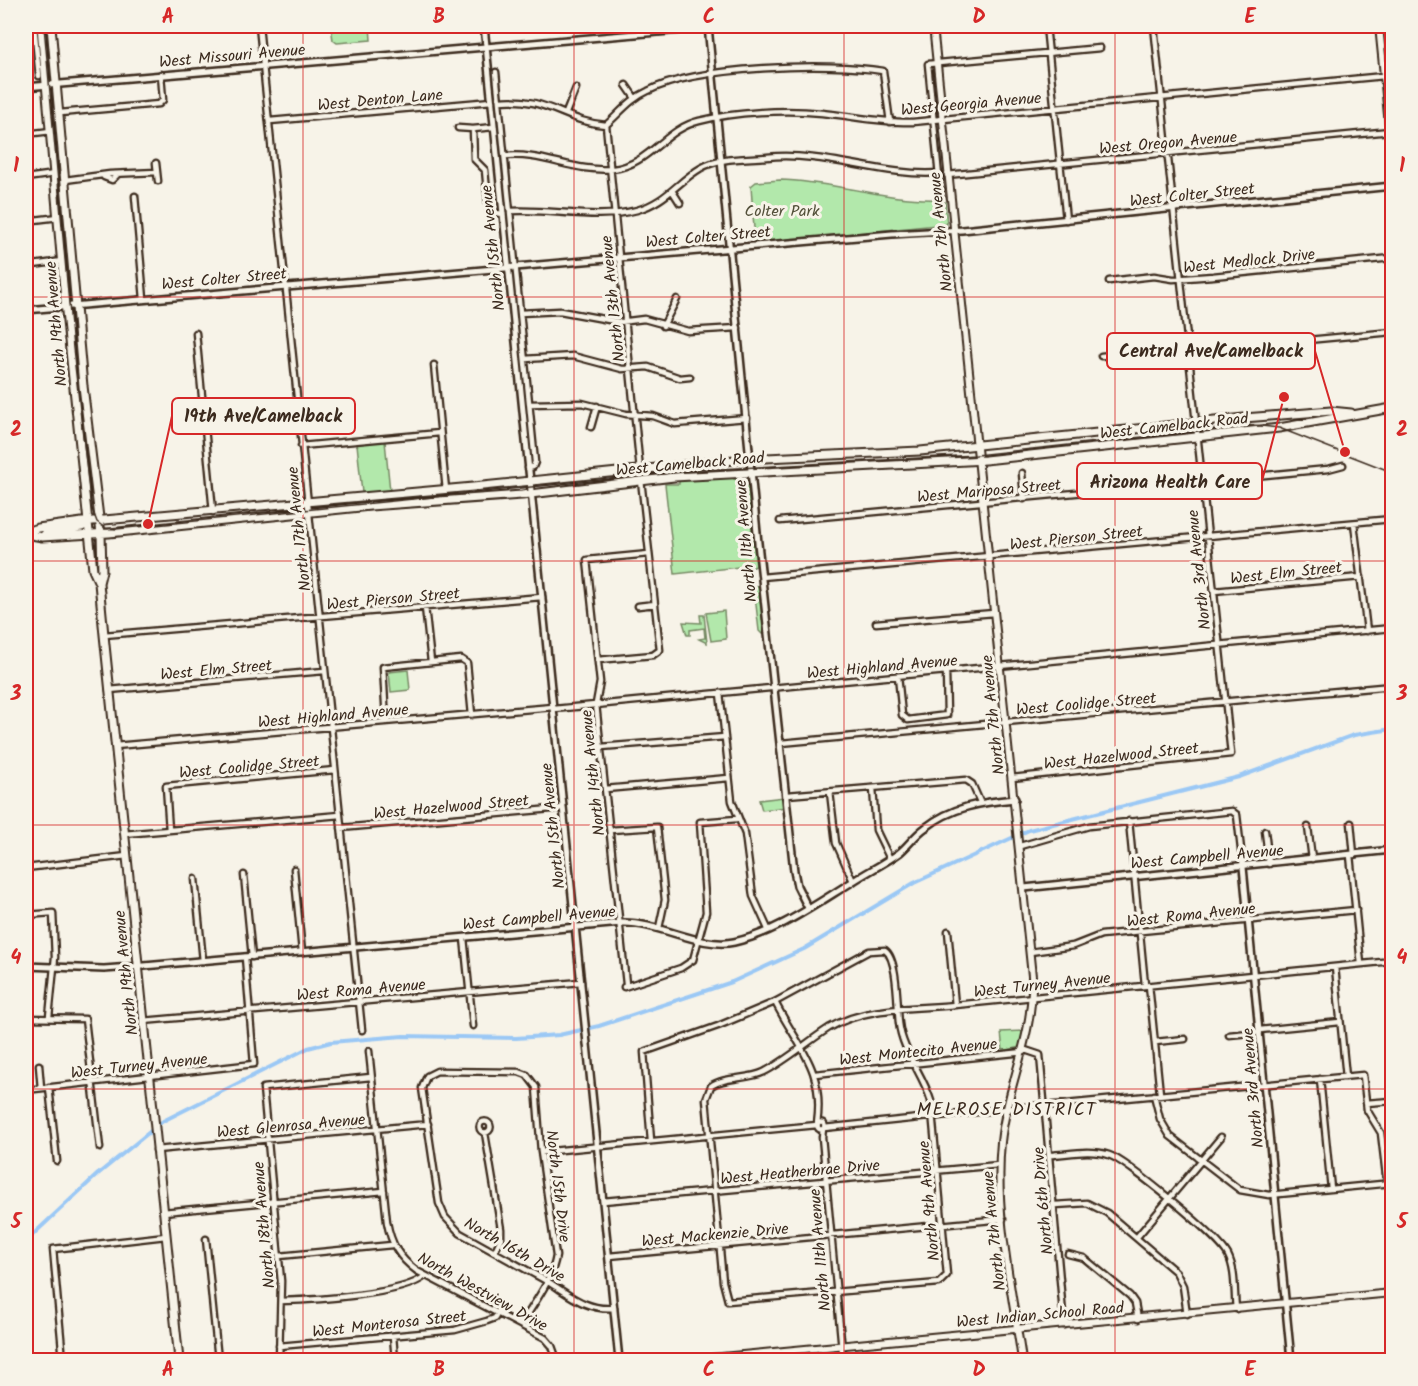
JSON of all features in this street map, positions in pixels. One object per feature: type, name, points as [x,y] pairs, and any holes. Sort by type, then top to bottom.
[{"type":"main road","name":"North 19th Avenue","points":[[41,26],[66,306],[91,521],[101,534],[102,571],[99,583]]},
{"type":"main road","name":"North 19th Avenue","points":[[51,26],[77,305],[93,570],[99,583],[179,1360]]},
{"type":"main road","name":"North 7th Avenue","points":[[933,26],[981,504],[1020,843],[1030,952],[1032,997],[1024,1051],[1008,1108],[999,1165],[1003,1220],[1022,1360]]},
{"type":"main road","points":[[1379,26],[1392,155]]},
{"type":"main road","name":"West Camelback Road","points":[[26,533],[42,537],[90,535],[752,471],[977,461],[1312,423],[1392,408]]},
{"type":"main road","points":[[1312,423],[1325,412]]},
{"type":"main road","name":"West Camelback Road","points":[[26,533],[38,528],[91,521],[213,512],[751,459],[874,454],[1195,423],[1325,412],[1356,413]]},
{"type":"main road","points":[[42,537],[47,532],[91,521]]},
{"type":"main road","name":"West Indian School Road","points":[[690,1360],[731,1359],[1392,1293]]},
{"type":"street","points":[[34,26],[39,76]]},
{"type":"street","name":"North 17th Avenue","points":[[259,26],[362,1030]]},
{"type":"street","name":"North 15th Avenue","points":[[484,26],[619,1360]]},
{"type":"street","name":"North 11th Avenue","points":[[708,26],[762,577],[788,795],[795,878],[808,908]]},
{"type":"street","name":"West Missouri Avenue","points":[[26,87],[727,26]]},
{"type":"street","points":[[1046,26],[1066,220]]},
{"type":"street","name":"North 3rd Avenue","points":[[1154,26],[1231,754]]},
{"type":"street","points":[[937,64],[1100,48]]},
{"type":"street","name":"North 7th Avenue","points":[[937,64],[928,65],[941,197]]},
{"type":"street","points":[[499,102],[538,103],[606,125],[634,98],[667,83],[713,75],[808,67],[883,71],[886,76],[890,122]]},
{"type":"street","name":"North 15th Avenue","points":[[496,72],[535,462],[533,467],[528,468]]},
{"type":"street","points":[[60,113],[162,103],[161,74]]},
{"type":"street","name":"West Georgia Avenue","points":[[505,156],[530,155],[581,168],[610,169],[642,159],[669,135],[686,125],[717,118],[800,112],[890,122],[933,120],[1384,76]]},
{"type":"street","points":[[626,85],[634,98]]},
{"type":"street","points":[[566,113],[576,88]]},
{"type":"street","name":"West Denton Lane","points":[[270,121],[492,101]]},
{"type":"street","name":"North 13th Avenue","points":[[606,125],[640,470]]},
{"type":"street","points":[[458,128],[494,127]]},
{"type":"street","points":[[473,129],[474,159],[485,170],[489,212],[503,214]]},
{"type":"street","name":"West Oregon Avenue","points":[[947,175],[1391,130]]},
{"type":"street","points":[[26,134],[51,131]]},
{"type":"street","points":[[510,211],[552,210],[590,215],[616,214],[652,205],[673,192],[699,169],[722,162],[798,155],[833,158],[891,170],[939,173]]},
{"type":"street","points":[[156,163],[158,182]]},
{"type":"street","points":[[65,180],[104,177],[112,180],[117,176],[157,172]]},
{"type":"street","points":[[26,178],[55,174]]},
{"type":"street","name":"West Colter Street","points":[[26,310],[1066,220],[1392,186]]},
{"type":"street","points":[[673,192],[680,203]]},
{"type":"street","points":[[135,196],[144,299]]},
{"type":"street","points":[[26,221],[59,217]]},
{"type":"street","name":"West Medlock Drive","points":[[1109,281],[1154,276],[1181,279],[1392,258]]},
{"type":"street","points":[[26,266],[62,261]]},
{"type":"street","points":[[663,326],[677,298]]},
{"type":"street","points":[[520,313],[570,311],[626,322],[644,319],[663,326],[697,332],[738,328]]},
{"type":"street","points":[[1101,356],[1161,350],[1188,351],[1392,332]]},
{"type":"street","points":[[196,333],[213,512]]},
{"type":"street","points":[[525,358],[573,356],[622,369],[648,367],[680,378],[690,377]]},
{"type":"street","points":[[434,365],[446,490]]},
{"type":"street","points":[[529,404],[562,402],[597,406],[635,415],[653,416],[679,424],[747,418]]},
{"type":"street","points":[[591,427],[597,406]]},
{"type":"street","points":[[524,429],[531,428]]},
{"type":"street","points":[[301,446],[440,434]]},
{"type":"street","name":"West Mariposa Street","points":[[780,521],[1328,470],[1343,465]]},
{"type":"street","points":[[1022,473],[1024,499]]},
{"type":"street","points":[[598,660],[658,654],[655,604],[641,480]]},
{"type":"street","name":"West Pierson Street","points":[[762,577],[1392,519]]},
{"type":"street","points":[[1354,523],[1366,631]]},
{"type":"street","name":"North 14th Avenue","points":[[649,554],[588,560],[600,682],[596,704],[625,985],[688,965],[696,954],[699,939]]},
{"type":"street","name":"West Elm Street","points":[[1214,591],[1360,577]]},
{"type":"street","name":"West Pierson Street","points":[[104,634],[542,597]]},
{"type":"street","points":[[638,606],[655,604]]},
{"type":"street","points":[[425,607],[431,662]]},
{"type":"street","points":[[876,623],[994,613]]},
{"type":"street","name":"West Highland Avenue","points":[[115,746],[1000,668],[1392,628]]},
{"type":"street","points":[[386,722],[383,667],[431,662],[465,660],[472,715]]},
{"type":"street","name":"West Elm Street","points":[[109,690],[324,671]]},
{"type":"street","points":[[898,676],[902,715],[908,720],[947,715],[946,672]]},
{"type":"street","name":"West Coolidge Street","points":[[781,742],[1392,686]]},
{"type":"street","points":[[720,693],[729,778],[737,819],[744,834],[753,896],[768,929]]},
{"type":"street","points":[[601,747],[724,736]]},
{"type":"street","name":"West Hazelwood Street","points":[[1012,778],[1231,754]]},
{"type":"street","name":"West Coolidge Street","points":[[169,830],[166,786],[335,771]]},
{"type":"street","points":[[605,789],[729,778]]},
{"type":"street","points":[[788,795],[966,780],[972,784],[980,802]]},
{"type":"street","points":[[873,788],[876,830],[890,859]]},
{"type":"street","points":[[830,792],[836,843],[853,881]]},
{"type":"street","name":"West Campbell Avenue","points":[[26,966],[54,965],[104,969],[138,967],[619,923],[659,928],[699,939],[731,943],[768,929],[808,908],[890,859],[935,820],[980,802],[1015,799]]},
{"type":"street","name":"West Hazelwood Street","points":[[341,828],[563,808]]},
{"type":"street","name":"North 3rd Avenue","points":[[1129,821],[1236,813],[1255,974],[1292,1360]]},
{"type":"street","points":[[124,834],[340,815]]},
{"type":"street","points":[[699,939],[706,912],[700,822],[737,819]]},
{"type":"street","points":[[541,1152],[1045,1106],[1157,1095],[1265,1085],[1364,1075],[1366,1103],[1370,1115],[1382,1133],[1390,1183],[1275,1194],[1240,1191],[1170,1136],[1160,1119],[1157,1095],[1155,1042],[1139,931],[1129,821],[1074,829],[1020,843]]},
{"type":"street","points":[[1351,823],[1361,964]]},
{"type":"street","points":[[610,830],[657,827],[665,900],[659,928]]},
{"type":"street","points":[[1308,827],[1312,859]]},
{"type":"street","points":[[1265,831],[1269,864]]},
{"type":"street","name":"West Campbell Avenue","points":[[1024,888],[1392,850]]},
{"type":"street","points":[[26,868],[127,856]]},
{"type":"street","points":[[294,869],[302,952]]},
{"type":"street","points":[[244,875],[251,1011]]},
{"type":"street","points":[[195,879],[202,961]]},
{"type":"street","name":"West Roma Avenue","points":[[1030,952],[1073,946],[1101,935],[1356,910]]},
{"type":"street","points":[[26,915],[53,913],[54,965],[49,992],[49,1017]]},
{"type":"street","points":[[948,931],[955,1005]]},
{"type":"street","points":[[464,938],[473,1026]]},
{"type":"street","name":"North 9th Avenue","points":[[776,1002],[869,951],[885,950],[892,958],[901,1035],[925,1082],[932,1116],[947,1275],[939,1283],[836,1292]]},
{"type":"street","name":"West Turney Avenue","points":[[710,1136],[706,1099],[711,1086],[757,1075],[840,1023],[861,1014],[1392,961]]},
{"type":"street","points":[[1335,967],[1346,1077]]},
{"type":"street","name":"West Roma Avenue","points":[[143,1021],[581,982]]},
{"type":"street","points":[[651,1141],[644,1052],[718,1026],[776,1002],[815,1074],[820,1126]]},
{"type":"street","name":"West Turney Avenue","points":[[26,1090],[254,1064],[251,1011]]},
{"type":"street","points":[[26,1018],[85,1019],[100,1148]]},
{"type":"street","points":[[1229,1035],[1340,1022]]},
{"type":"street","points":[[1155,1042],[1185,1039]]},
{"type":"street","points":[[279,1256],[392,1245],[369,1051]]},
{"type":"street","name":"West Montecito Avenue","points":[[815,1074],[915,1065],[1024,1051]]},
{"type":"street","name":"North 6th Drive","points":[[1024,1051],[1040,1055],[1064,1325]]},
{"type":"street","points":[[39,1065],[42,1088]]},
{"type":"street","name":"North 15th Drive","points":[[431,1073],[446,1070],[519,1072],[531,1078],[536,1087],[541,1152],[556,1256],[554,1268],[521,1325]]},
{"type":"street","name":"North 16th Drive","points":[[431,1073],[422,1088],[439,1203],[445,1217],[460,1233],[594,1309],[614,1308]]},
{"type":"street","name":"North 18th Avenue","points":[[279,1360],[281,1301],[279,1256],[263,1088],[371,1077]]},
{"type":"street","points":[[1320,1079],[1330,1189]]},
{"type":"street","points":[[49,1087],[57,1161]]},
{"type":"street","points":[[1366,1103],[1392,1101]]},
{"type":"street","name":"West Glenrosa Avenue","points":[[156,1150],[428,1124]]},
{"type":"street","name":"North 11th Avenue","points":[[820,1126],[843,1360]]},
{"type":"street","points":[[485,1133],[501,1229],[501,1239],[495,1251]]},
{"type":"street","points":[[710,1136],[719,1246],[723,1282],[728,1301],[836,1292]]},
{"type":"street","points":[[1137,1237],[1221,1137]]},
{"type":"street","points":[[1050,1155],[1096,1152],[1112,1156],[1212,1236],[1227,1252],[1232,1264],[1236,1309]]},
{"type":"street","name":"West Heatherbrae Drive","points":[[603,1201],[999,1165]]},
{"type":"street","points":[[163,1212],[384,1191]]},
{"type":"street","points":[[1055,1205],[1079,1203],[1093,1206],[1107,1213],[1137,1237],[1176,1272],[1183,1286],[1187,1314]]},
{"type":"street","name":"West Mackenzie Drive","points":[[609,1256],[1003,1220]]},
{"type":"street","points":[[63,1360],[54,1249],[166,1236]]},
{"type":"street","points":[[206,1239],[218,1360]]},
{"type":"street","name":"North Westview Drive","points":[[392,1245],[407,1264],[425,1276],[498,1312],[549,1342],[557,1360]]},
{"type":"street","points":[[1068,1254],[1084,1258],[1130,1296],[1135,1303],[1138,1319]]},
{"type":"street","points":[[281,1301],[389,1290],[411,1286],[425,1276]]},
{"type":"street","name":"West Monterosa Street","points":[[279,1346],[466,1328],[495,1318],[498,1312]]},
{"type":"street","points":[[393,1336],[395,1360]]},
{"type":"green space","points":[[331,26],[370,26],[371,40],[337,43],[333,40]]},
{"type":"green space","name":"Colter Park","points":[[800,181],[899,197],[939,199],[945,202],[947,224],[755,243],[751,186],[756,182]]},
{"type":"green space","points":[[385,441],[390,491],[362,493],[357,444]]},
{"type":"green space","points":[[734,477],[734,479],[747,481],[756,566],[743,571],[739,567],[675,574],[665,484]]},
{"type":"green space","points":[[759,585],[764,634],[759,631],[754,587]]},
{"type":"green space","points":[[724,611],[726,639],[711,641],[706,613]]},
{"type":"green space","points":[[700,615],[704,615],[707,643],[699,639],[705,638],[704,628],[690,630],[690,635],[687,635],[683,622],[701,623]]},
{"type":"green space","points":[[408,670],[410,690],[391,692],[389,672]]},
{"type":"green space","points":[[784,797],[786,807],[762,810],[759,800]]},
{"type":"green space","points":[[1023,1031],[1020,1047],[1003,1051],[1001,1032]]},
{"type":"waterway","points":[[26,1241],[98,1174],[163,1121],[308,1048],[331,1042],[403,1036],[516,1038],[559,1035],[599,1026],[732,982],[804,949],[914,883],[1029,830],[1239,777],[1354,735],[1392,729]]},
{"type":"tram line","points":[[44,26],[73,348],[91,506],[97,522],[105,528],[116,529],[700,470],[976,455],[1253,425],[1279,428],[1392,472]]},
{"type":"place","name":"Arizona Health Care","points":[[1284,397]]},
{"type":"place","name":"Central Ave/Camelback","points":[[1345,452]]},
{"type":"place","name":"19th Ave/Camelback","points":[[148,524]]},
{"type":"district","name":"MELROSE DISTRICT","points":[[1007,1109]]}]
